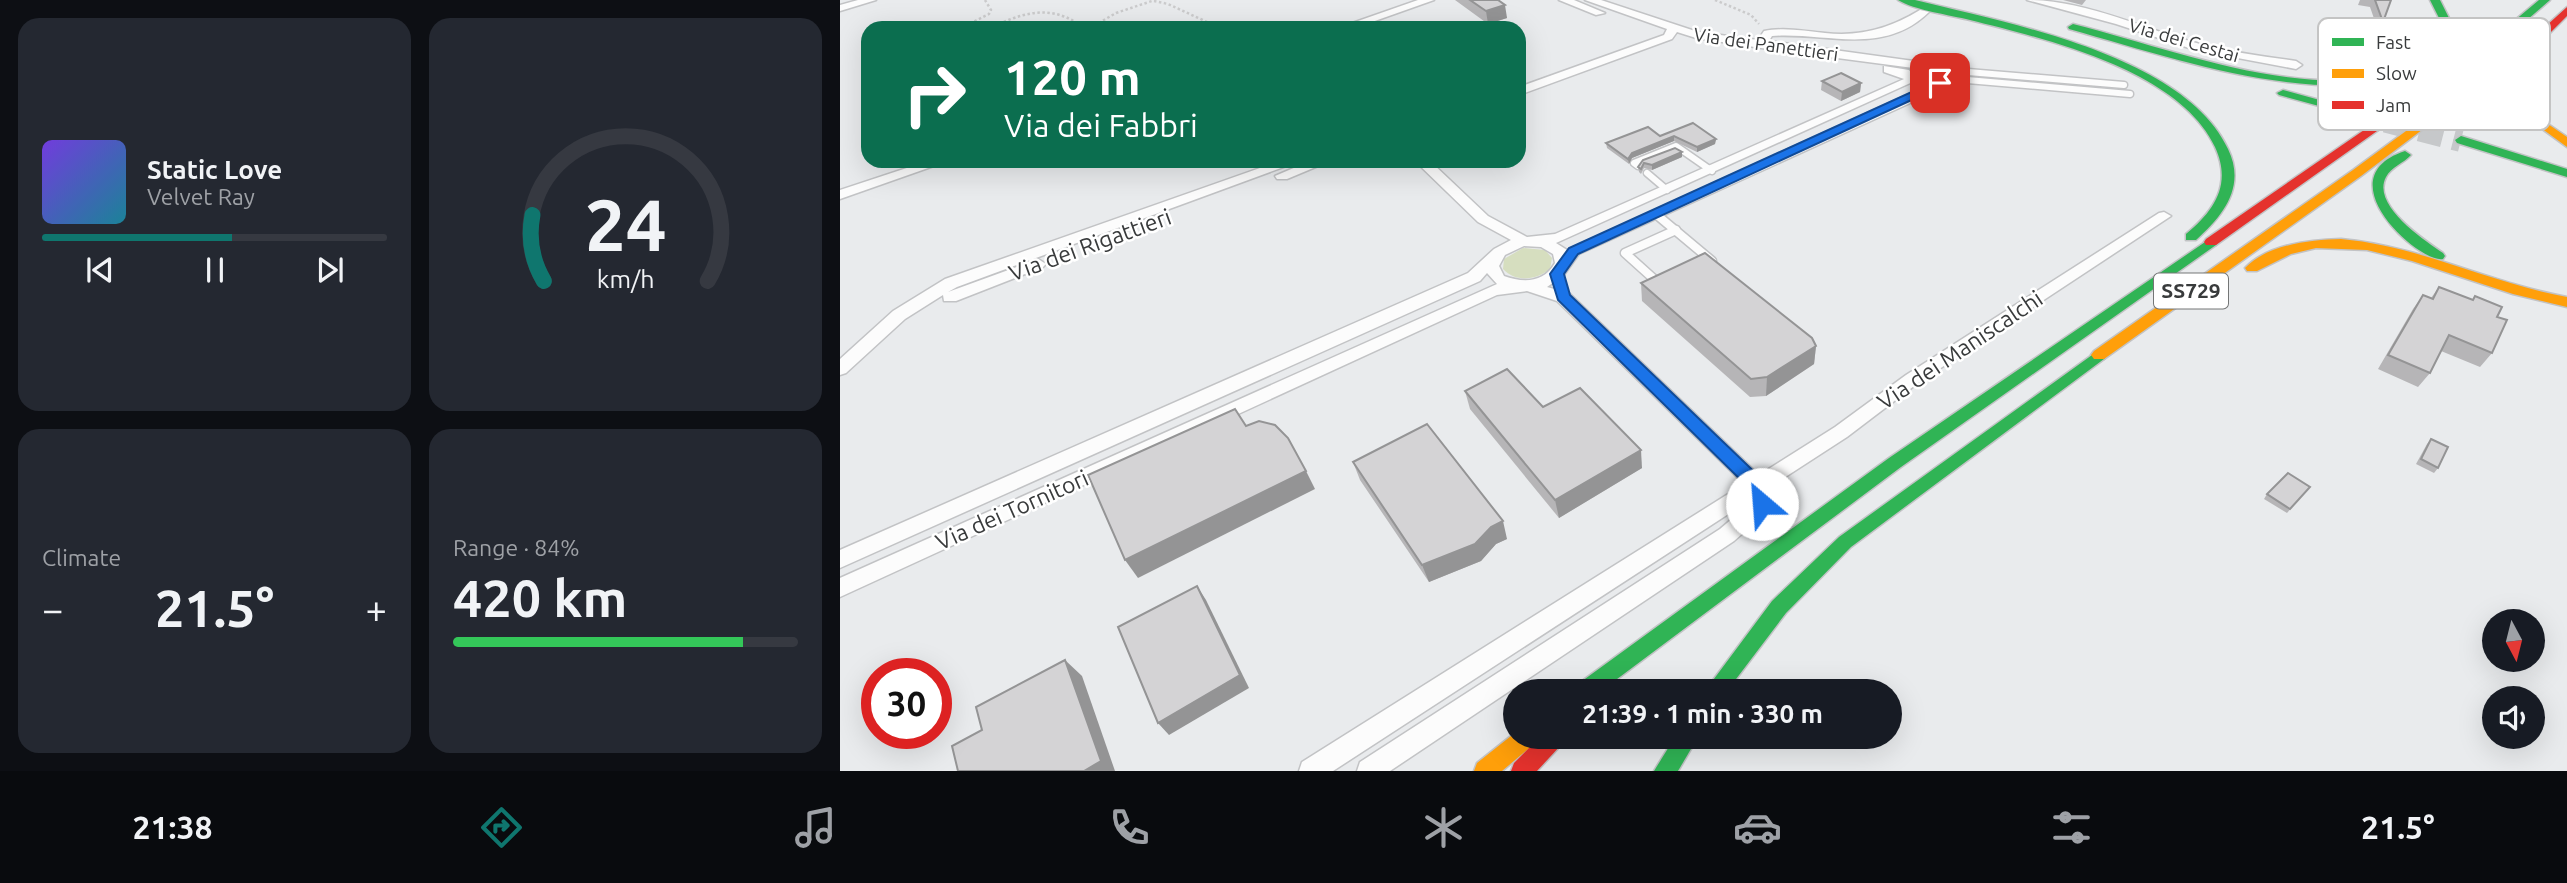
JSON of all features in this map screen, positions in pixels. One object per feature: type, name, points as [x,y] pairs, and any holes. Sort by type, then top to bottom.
[{"type":"main road","points":[[1903,0],[2075,47],[2144,76],[2175,96],[2202,119],[2221,143],[2230,169],[2229,194],[2215,216],[2200,230],[2095,302],[1988,395]]},
{"type":"main road","points":[[1948,0],[2318,102]]},
{"type":"main road","points":[[1966,0],[2239,69],[2318,81]]},
{"type":"main road","points":[[2435,0],[2444,18]]},
{"type":"main road","name":"SS729","points":[[2521,18],[2541,4]]},
{"type":"main road","points":[[1925,6],[2172,63]]},
{"type":"main road","points":[[2550,25],[2567,10]]},
{"type":"main road","name":"SS729","points":[[1601,679],[1731,579],[2363,130]]},
{"type":"main road","name":"SS729","points":[[1723,679],[1740,655],[1804,580],[1844,542],[2104,353],[2422,130]]},
{"type":"main road","points":[[2432,130],[2385,170],[2377,187],[2386,210],[2408,234],[2436,255],[2497,286]]},
{"type":"main road","points":[[2549,130],[2567,143]]},
{"type":"main road","points":[[2461,141],[2522,157],[2567,173]]},
{"type":"main road","points":[[2104,353],[2236,279],[2270,255],[2306,244],[2347,242],[2388,249],[2523,294],[2567,302]]},
{"type":"main road","points":[[1615,679],[1664,632]]},
{"type":"main road","points":[[1485,771],[1512,749]]},
{"type":"main road","points":[[1522,771],[1543,749]]},
{"type":"main road","points":[[1665,771],[1679,749]]},
{"type":"main road","points":[[1676,771],[1687,749]]},
{"type":"street","points":[[840,8],[871,0]]},
{"type":"street","points":[[1365,21],[1429,0]]},
{"type":"street","points":[[1564,0],[1654,31],[1671,33]]},
{"type":"street","name":"Via dei Panettieri","points":[[1590,0],[1671,33],[1901,71],[1909,75]]},
{"type":"street","name":"Via dei Cestai","points":[[2032,0],[2120,22],[2199,48],[2296,65]]},
{"type":"street","points":[[1761,45],[1768,33],[1781,31],[1847,38],[1863,37],[1891,30],[1925,6]]},
{"type":"street","points":[[1526,77],[1654,31]]},
{"type":"street","points":[[1526,88],[1671,33]]},
{"type":"street","name":"Via dei Panettieri","points":[[1671,33],[1936,73]]},
{"type":"street","points":[[1523,286],[1540,284],[1560,269],[1574,251],[1937,86],[1936,73]]},
{"type":"street","points":[[1495,257],[1508,246],[1558,238],[1712,171],[1908,83],[1911,80],[1909,75]]},
{"type":"street","points":[[1748,155],[1764,165]]},
{"type":"street","points":[[840,194],[920,168]]},
{"type":"street","name":"Via dei Rigattieri","points":[[840,369],[906,309],[951,283],[1273,168]]},
{"type":"street","name":"Via dei Rigattieri","points":[[866,347],[926,308],[950,296],[1305,168]]},
{"type":"street","points":[[1429,168],[1483,219],[1529,241],[1553,246],[1560,251],[1563,297]]},
{"type":"street","name":"Via dei Maniscalchi","points":[[1311,771],[1841,432],[1912,379],[2164,216]]},
{"type":"street","points":[[1368,771],[1727,535],[1762,504],[1763,493],[1757,484],[1563,297],[1498,279],[1493,273],[1495,257],[1483,219]]},
{"type":"street","name":"Via dei Tornitori","points":[[840,559],[1474,277],[1495,257]]},
{"type":"street","name":"Via dei Tornitori","points":[[840,588],[1493,290],[1523,286]]},
{"type":"street","points":[[1175,410],[1184,431]]},
{"type":"street","points":[[1415,703],[1431,728]]},
{"type":"lane","points":[[1936,73],[2130,94]]},
{"type":"lane","points":[[1909,75],[1936,73],[2124,85]]},
{"type":"lane","points":[[1638,166],[1634,163],[1676,146],[1712,171]]},
{"type":"lane","points":[[1647,173],[1667,190]]},
{"type":"lane","points":[[1657,215],[1718,266]]},
{"type":"lane","points":[[1655,280],[1625,253],[1676,230]]},
{"type":"path","points":[[976,21],[989,15],[991,10],[985,0]]},
{"type":"path","points":[[1715,0],[1751,15],[1768,33]]},
{"type":"path","points":[[1102,21],[1116,13],[1154,1],[1168,4],[1205,21]]},
{"type":"path","points":[[1005,21],[1043,9],[1074,21]]},
{"type":"green space","points":[[1523,248],[1545,250],[1552,258],[1550,269],[1539,276],[1520,278],[1503,269],[1504,259]]},
{"type":"building","points":[[1470,0],[1498,0],[1505,5],[1486,11]]},
{"type":"building","points":[[2375,0],[2391,0],[2384,18],[2382,18]]},
{"type":"building","points":[[1841,73],[1861,83],[1842,92],[1822,81]]},
{"type":"building","points":[[1693,123],[1716,139],[1697,147],[1674,136],[1632,153],[1628,159],[1606,143],[1648,127],[1660,136]]},
{"type":"building","points":[[1675,148],[1682,152],[1652,165],[1644,163],[1641,169],[1638,167],[1643,160]]},
{"type":"building","points":[[1705,253],[1812,338],[1816,346],[1767,377],[1751,379],[1641,283]]},
{"type":"building","points":[[2439,287],[2473,300],[2475,296],[2502,307],[2497,317],[2507,320],[2492,353],[2449,335],[2430,373],[2388,355],[2423,295],[2433,299]]},
{"type":"building","points":[[1507,369],[1543,407],[1580,388],[1641,450],[1555,500],[1465,391]]},
{"type":"building","points":[[1235,409],[1246,426],[1259,421],[1275,425],[1288,438],[1306,471],[1125,560],[1088,475]]},
{"type":"building","points":[[1427,424],[1503,521],[1491,527],[1475,544],[1422,565],[1353,462]]},
{"type":"building","points":[[2431,439],[2448,447],[2438,468],[2421,459]]},
{"type":"building","points":[[2288,473],[2310,487],[2290,509],[2267,494]]},
{"type":"building","points":[[1197,586],[1240,675],[1158,723],[1118,627]]},
{"type":"building","points":[[1065,660],[1101,761],[1084,771],[958,771],[952,746],[982,730],[976,707]]},
{"type":"tunnel","points":[[2422,130],[2461,140]]},
{"type":"traffic: fast","points":[[1903,0],[2068,45],[2153,81],[2186,102],[2214,133],[2228,164],[2230,176],[2228,188],[2218,209],[2191,237]]},
{"type":"traffic: fast","points":[[2435,0],[2444,18]]},
{"type":"traffic: fast","points":[[2524,18],[2545,0]]},
{"type":"traffic: fast","points":[[2073,27],[2240,71],[2318,82]]},
{"type":"traffic: fast","points":[[2283,93],[2318,103]]},
{"type":"traffic: fast","points":[[2461,140],[2567,173]]},
{"type":"traffic: fast","points":[[2405,155],[2382,173],[2378,182],[2381,203],[2398,224],[2438,256]]},
{"type":"traffic: fast","points":[[1601,679],[1817,519],[2211,242]]},
{"type":"traffic: fast","points":[[1724,679],[1779,607],[1845,542],[2099,355]]},
{"type":"traffic: fast","points":[[1665,771],[1679,749]]},
{"type":"traffic: slow","points":[[2099,355],[2415,130]]},
{"type":"traffic: slow","points":[[2550,130],[2567,143]]},
{"type":"traffic: slow","points":[[2252,268],[2291,249],[2316,244],[2367,245],[2417,257],[2518,291],[2567,302]]},
{"type":"traffic: slow","points":[[1485,771],[1512,749]]},
{"type":"traffic: jam","points":[[2550,27],[2567,10]]},
{"type":"traffic: jam","points":[[2211,242],[2372,130]]},
{"type":"traffic: jam","points":[[1522,771],[1543,749]]},
{"type":"route","points":[[1762,504],[1763,493],[1760,488],[1563,297],[1557,274],[1574,251],[1940,83]]}]
